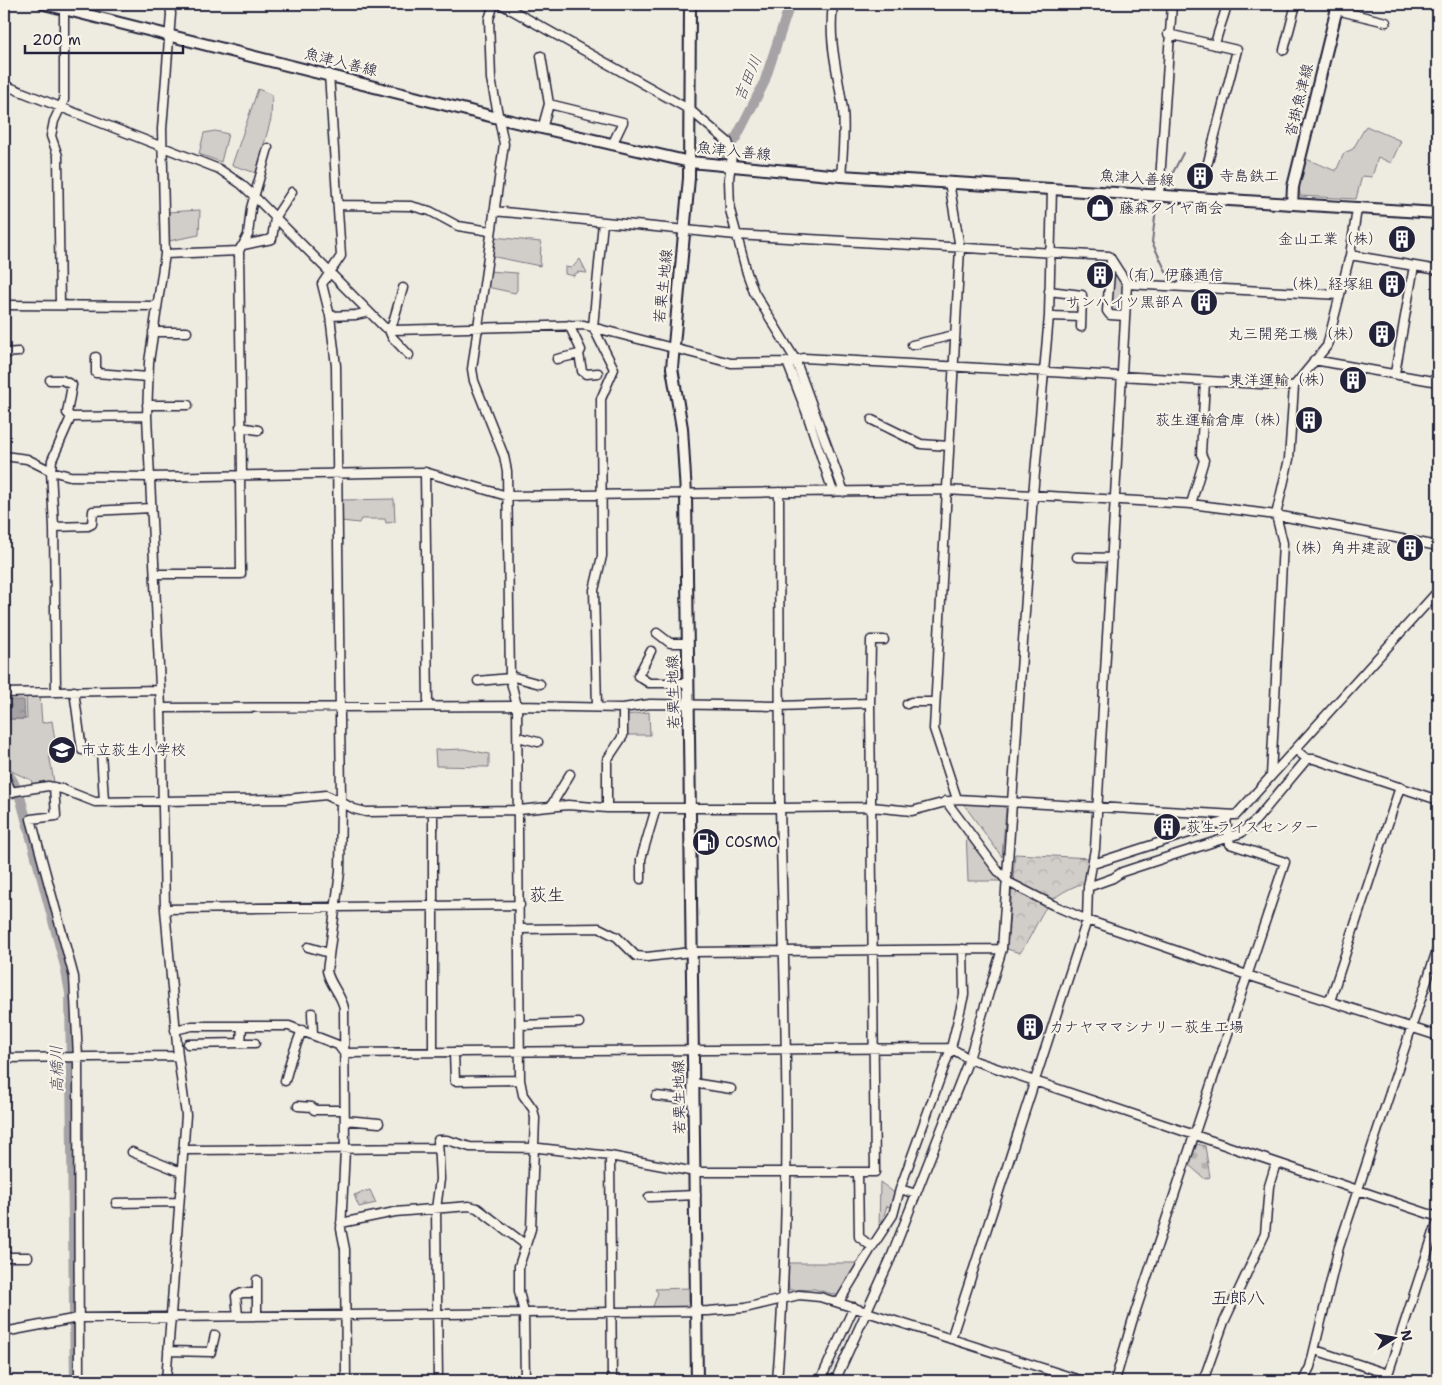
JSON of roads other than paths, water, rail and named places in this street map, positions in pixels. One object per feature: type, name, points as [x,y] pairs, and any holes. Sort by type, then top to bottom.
[{"type":"main road","name":"魚津入善線","points":[[44,4],[64,9],[78,8],[169,35],[498,118],[690,162],[841,176],[1438,213]]},
{"type":"main road","name":"若栗生地線","points":[[690,4],[690,162],[672,348],[673,376],[684,442],[686,494],[697,1381]]},
{"type":"main road","name":"沓掛魚津線","points":[[1292,204],[1293,187],[1337,6]]},
{"type":"street","points":[[166,1381],[186,1115],[175,1030],[165,909],[161,708],[147,405],[148,377],[156,306],[165,254],[161,148],[170,4]]},
{"type":"street","points":[[494,4],[490,19],[491,80],[504,144],[490,231],[472,369],[474,380],[504,456],[508,496],[510,677],[517,706],[518,737],[520,1080],[523,1095],[534,1109],[531,1229],[519,1266],[519,1291],[524,1313],[525,1381]]},
{"type":"street","points":[[501,4],[690,110],[728,142],[732,151],[728,196],[736,235],[754,292],[796,359],[844,492]]},
{"type":"street","points":[[833,4],[831,46],[844,131],[841,176]]},
{"type":"street","points":[[1160,195],[1168,34],[1172,4]]},
{"type":"street","points":[[1215,45],[1219,25],[1224,18],[1227,4]]},
{"type":"street","points":[[1284,50],[1296,4]]},
{"type":"street","points":[[1337,6],[1386,22]]},
{"type":"street","points":[[60,305],[58,156],[51,136],[54,120],[64,100],[64,9]]},
{"type":"street","points":[[1168,34],[1237,50],[1208,162]]},
{"type":"street","points":[[540,56],[549,104],[542,129]]},
{"type":"street","points":[[329,74],[341,256],[322,284],[330,316],[336,366],[338,474],[340,872],[329,953],[329,979],[342,999],[344,1008],[345,1150],[341,1223],[344,1249],[346,1381]]},
{"type":"street","points":[[4,84],[161,148],[219,169],[254,196],[330,274],[369,312],[390,329],[569,325],[593,327],[731,364],[787,362],[796,359],[1294,386]]},
{"type":"street","points":[[549,104],[623,122],[612,145]]},
{"type":"street","points":[[155,574],[241,574],[241,248],[248,235],[254,196],[268,148]]},
{"type":"street","points":[[949,182],[960,248],[952,366],[934,729],[958,799]]},
{"type":"street","points":[[835,1381],[868,1311],[916,1194],[968,1059],[1002,949],[1033,495],[1049,316],[1052,188]]},
{"type":"street","points":[[165,254],[241,248],[272,239],[276,218],[292,192]]},
{"type":"street","points":[[338,205],[411,206],[430,212],[458,226],[490,231]]},
{"type":"street","points":[[1271,776],[1283,543],[1276,515],[1289,459],[1294,386],[1327,346],[1350,255],[1357,209]]},
{"type":"street","points":[[494,211],[736,235],[1109,256],[1127,284],[1097,808],[1093,864],[1088,887],[1087,920],[952,1339]]},
{"type":"street","points":[[597,706],[594,590],[602,556],[601,399],[614,369],[593,327],[603,222]]},
{"type":"street","points":[[1350,255],[1438,270]]},
{"type":"street","points":[[1112,260],[1107,311],[1110,315],[1125,316]]},
{"type":"street","points":[[1395,373],[1414,266]]},
{"type":"street","points":[[1127,284],[1340,295]]},
{"type":"street","points":[[403,288],[390,329],[392,337],[409,355]]},
{"type":"street","points":[[1050,291],[1081,294],[1081,327]]},
{"type":"street","points":[[4,305],[156,306]]},
{"type":"street","points":[[330,316],[356,315],[369,312]]},
{"type":"street","points":[[1049,316],[1081,317]]},
{"type":"street","points":[[569,325],[581,350],[579,354],[582,371],[586,374],[598,373]]},
{"type":"street","points":[[153,332],[187,332]]},
{"type":"street","points":[[912,345],[954,334]]},
{"type":"street","points":[[4,353],[18,352]]},
{"type":"street","points":[[557,360],[579,354]]},
{"type":"street","points":[[96,357],[96,373],[148,377]]},
{"type":"street","points":[[1314,360],[1438,382]]},
{"type":"street","points":[[787,362],[806,411],[833,492]]},
{"type":"street","points":[[50,380],[62,380],[72,385],[67,413],[71,417],[147,416]]},
{"type":"street","points":[[1191,504],[1204,460],[1201,454],[1205,381]]},
{"type":"street","points":[[147,405],[188,405]]},
{"type":"street","points":[[56,692],[54,527],[51,472],[52,460],[71,417]]},
{"type":"street","points":[[872,420],[921,444],[948,446]]},
{"type":"street","points":[[240,427],[258,430]]},
{"type":"street","points":[[4,456],[27,460],[51,472],[70,476],[150,477],[425,472],[508,496],[946,490],[1191,504],[1276,515],[1438,546]]},
{"type":"street","points":[[425,472],[428,706]]},
{"type":"street","points":[[777,1381],[784,1298],[786,1172],[784,952],[780,808],[779,492]]},
{"type":"street","points":[[54,527],[88,526],[92,524],[93,510],[151,508]]},
{"type":"street","points":[[1076,557],[1112,558]]},
{"type":"street","points":[[1093,864],[1236,815],[1438,591]]},
{"type":"street","points":[[657,633],[670,642],[688,643]]},
{"type":"street","points":[[438,1381],[436,1209],[440,1179],[438,1140],[448,1140],[470,1147],[534,1148],[610,1156],[695,1172],[875,1172],[871,640],[884,640]]},
{"type":"street","points":[[652,650],[638,676],[649,683],[688,683]]},
{"type":"street","points":[[478,681],[510,677],[540,684]]},
{"type":"street","points":[[4,693],[160,690]]},
{"type":"street","points":[[74,691],[82,750],[101,751],[104,802]]},
{"type":"street","points":[[907,704],[911,702],[934,702]]},
{"type":"street","points":[[161,708],[428,706],[597,706],[623,708],[650,704],[779,706],[870,703]]},
{"type":"street","points":[[607,808],[606,766],[607,760],[623,736],[623,708]]},
{"type":"street","points":[[518,737],[538,742]]},
{"type":"street","points":[[1296,750],[1307,759],[1314,759],[1438,800]]},
{"type":"street","points":[[1088,887],[1113,878],[1122,872],[1227,838],[1248,828],[1307,759]]},
{"type":"street","points":[[551,806],[570,774]]},
{"type":"street","points":[[4,775],[8,793],[54,787],[85,799],[104,802],[287,799],[326,794],[354,809],[366,812],[519,810],[568,805],[607,808],[872,807],[912,811],[958,799],[1228,818]]},
{"type":"street","points":[[54,787],[56,816],[31,818],[74,977],[78,1057],[79,1381]]},
{"type":"street","points":[[1330,1001],[1400,787]]},
{"type":"street","points":[[946,801],[1008,882],[1087,920],[1248,975],[1438,1036]]},
{"type":"street","points":[[641,880],[641,859],[656,808]]},
{"type":"street","points":[[433,812],[433,1052]]},
{"type":"street","points":[[1115,1381],[1144,1284],[1196,1135],[1285,862],[1230,844],[1227,838],[1228,818]]},
{"type":"street","points":[[165,909],[520,905]]},
{"type":"street","points":[[520,930],[599,928],[617,937],[636,956],[647,957],[692,952],[1002,949]]},
{"type":"street","points":[[308,947],[329,953]]},
{"type":"street","points":[[1302,1381],[1310,1367],[1315,1350],[1339,1248],[1438,947]]},
{"type":"street","points":[[839,1302],[893,1215],[900,1189],[951,1048],[964,995],[963,949]]},
{"type":"street","points":[[312,1012],[312,1034]]},
{"type":"street","points":[[520,1025],[579,1023]]},
{"type":"street","points":[[175,1030],[201,1026],[288,1026],[338,1045],[344,1052],[951,1048],[968,1059],[1438,1218],[1387,1378],[1315,1350]]},
{"type":"street","points":[[200,1044],[201,1026]]},
{"type":"street","points":[[241,1043],[242,1026]]},
{"type":"street","points":[[285,1081],[290,1059],[302,1030]]},
{"type":"street","points":[[188,1044],[255,1043]]},
{"type":"street","points":[[454,1052],[456,1081],[520,1080]]},
{"type":"street","points":[[4,1058],[178,1056]]},
{"type":"street","points":[[693,1083],[731,1089]]},
{"type":"street","points":[[656,1096],[694,1100]]},
{"type":"street","points":[[298,1106],[312,1107],[314,1110],[344,1110]]},
{"type":"street","points":[[344,1120],[379,1123]]},
{"type":"street","points":[[183,1150],[438,1148]]},
{"type":"street","points":[[132,1152],[181,1172]]},
{"type":"street","points":[[610,1156],[612,1381]]},
{"type":"street","points":[[1203,1381],[1224,1322],[1265,1234],[1269,1186],[1276,1163]]},
{"type":"street","points":[[858,1172],[859,1237],[872,1247]]},
{"type":"street","points":[[900,1189],[916,1194]]},
{"type":"street","points":[[649,1197],[696,1195]]},
{"type":"street","points":[[116,1203],[179,1202]]},
{"type":"street","points":[[341,1223],[395,1212],[477,1208],[526,1244]]},
{"type":"street","points":[[4,1257],[28,1257]]},
{"type":"street","points":[[257,1280],[257,1316]]},
{"type":"street","points":[[238,1316],[236,1296],[242,1293],[257,1293]]},
{"type":"street","points":[[4,1332],[78,1318],[696,1311],[745,1308],[799,1295],[820,1297],[839,1302],[1083,1381]]},
{"type":"street","points":[[820,1381],[854,1307]]},
{"type":"street","points":[[168,1351],[211,1352],[214,1335]]},
{"type":"water","points":[[4,700],[24,700],[25,719],[4,719]]},
{"type":"waterway","name":"吉田川","points":[[724,160],[728,147],[736,138],[764,83],[790,4]]},
{"type":"waterway","points":[[495,6],[627,79]]},
{"type":"waterway","points":[[721,141],[725,156]]},
{"type":"waterway","points":[[1163,192],[1183,153]]},
{"type":"waterway","points":[[1157,200],[1152,242],[1171,282],[1204,284]]},
{"type":"waterway","name":"高橋川","points":[[4,768],[13,781],[21,800],[65,966],[70,993],[75,1381]]},
{"type":"place","name":"寺島鉄工","points":[[1200,176]]},
{"type":"place","name":"藤森タイヤ商会","points":[[1100,208]]},
{"type":"place","name":"金山工業（株）","points":[[1402,239]]},
{"type":"place","name":"（有）伊藤通信","points":[[1100,275]]},
{"type":"place","name":"（株）経塚組","points":[[1392,284]]},
{"type":"place","name":"サンハイツ黒部Ａ","points":[[1204,302]]},
{"type":"place","name":"丸三開発工機（株）","points":[[1382,334]]},
{"type":"place","name":"東洋運輸（株）","points":[[1353,380]]},
{"type":"place","name":"荻生運輸倉庫（株）","points":[[1309,420]]},
{"type":"place","name":"（株）角井建設","points":[[1410,548]]},
{"type":"place","name":"市立荻生小学校","points":[[62,750]]},
{"type":"place","name":"荻生ライスセンター","points":[[1167,827]]},
{"type":"place","name":"COSMO","points":[[706,842]]},
{"type":"place","name":"カナヤママシナリー荻生工場","points":[[1030,1027]]},
{"type":"district","name":"荻生","points":[[547,895]]},
{"type":"district","name":"五郎八","points":[[1238,1298]]}]
